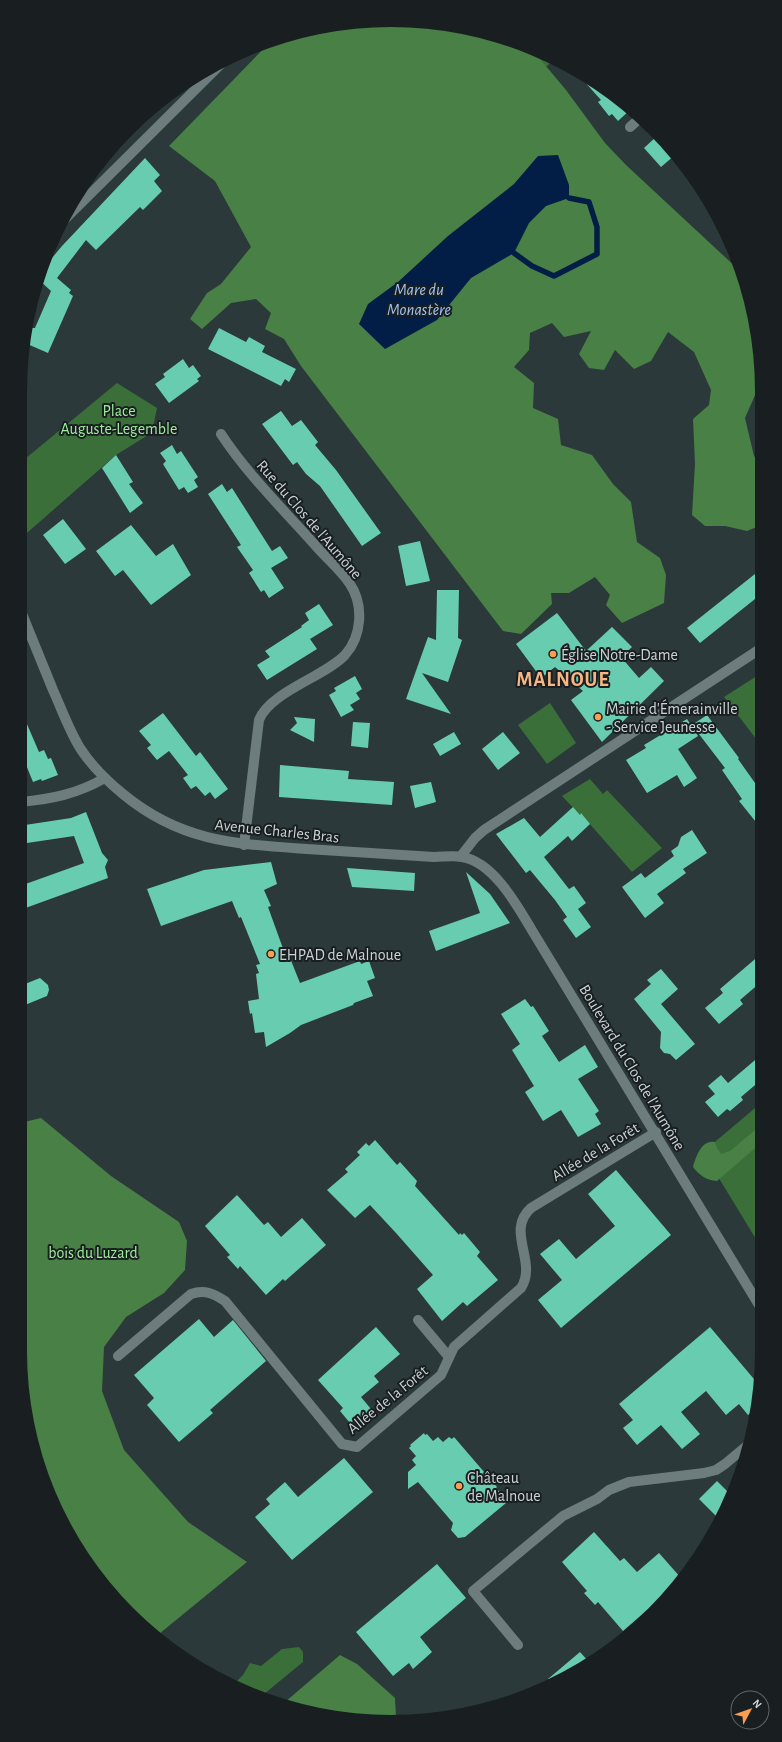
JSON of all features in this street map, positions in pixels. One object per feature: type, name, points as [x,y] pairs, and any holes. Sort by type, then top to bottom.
[{"type":"street","points":[[78,205],[197,83]]},
{"type":"street","points":[[630,127],[636,122]]},
{"type":"street","name":"Rue du Clos de l'Aumône","points":[[221,434],[237,459],[350,584],[359,612],[357,634],[350,649],[336,663],[273,703],[262,714],[259,720],[244,845]]},
{"type":"street","name":"Avenue Charles Bras","points":[[27,626],[73,736],[89,761],[105,778],[141,809],[174,827],[196,836],[244,845],[434,857],[461,856]]},
{"type":"street","points":[[461,856],[475,838],[484,830],[755,652]]},
{"type":"street","points":[[27,801],[64,796],[94,785],[105,778]]},
{"type":"street","name":"Boulevard du Clos de l'Aumône","points":[[461,856],[481,865],[506,891],[656,1132],[755,1298]]},
{"type":"street","name":"Allée de la Forêt","points":[[118,1356],[191,1294],[198,1292],[211,1292],[226,1301],[342,1444],[357,1447],[441,1375],[454,1347],[521,1288],[526,1281],[527,1273],[520,1232],[521,1220],[524,1214],[531,1208],[656,1132]]},
{"type":"street","points":[[418,1320],[449,1356]]},
{"type":"street","points":[[518,1645],[473,1591],[563,1516],[597,1499],[608,1490],[629,1482],[704,1473],[716,1470],[742,1450]]},
{"type":"green space","points":[[391,27],[439,30],[485,39],[508,46],[541,60],[566,90],[605,143],[626,165],[732,263],[743,297],[752,343],[755,395],[745,418],[755,457],[755,528],[747,531],[725,526],[705,526],[692,515],[695,464],[693,419],[709,405],[711,390],[694,352],[668,332],[651,361],[634,369],[615,350],[604,370],[589,368],[579,354],[591,331],[564,337],[552,323],[530,333],[529,350],[514,367],[534,383],[533,408],[558,419],[561,445],[592,455],[613,484],[631,502],[637,542],[660,558],[666,575],[664,603],[622,623],[606,605],[610,595],[595,577],[569,593],[551,593],[552,604],[521,634],[503,631],[301,366],[284,339],[265,329],[271,313],[256,299],[231,303],[202,329],[190,319],[207,293],[221,284],[251,247],[215,181],[169,146],[261,51],[297,39],[343,30],[367,28]]},
{"type":"green space","points":[[524,52],[549,64],[541,71]]},
{"type":"green space","name":"Place Auguste-Legemble","points":[[117,383],[157,408],[153,432],[116,455],[27,533],[27,457]]},
{"type":"green space","points":[[755,677],[755,737],[724,697]]},
{"type":"green space","points":[[550,703],[576,743],[547,764],[518,725]]},
{"type":"green space","points":[[590,779],[603,794],[607,790],[662,848],[632,872],[581,814],[580,815],[562,796]]},
{"type":"green space","points":[[755,1108],[755,1237],[703,1152]]},
{"type":"green space","name":"bois du Luzard","points":[[41,1118],[111,1176],[179,1222],[187,1241],[185,1270],[164,1293],[126,1317],[104,1347],[102,1391],[124,1450],[188,1522],[247,1562],[160,1633],[117,1591],[88,1553],[65,1512],[55,1490],[39,1445],[30,1399],[27,1351],[27,1121]]},
{"type":"green space","points":[[755,1130],[755,1148],[717,1181],[704,1177],[693,1167],[700,1149],[706,1143],[715,1142],[721,1154],[730,1151]]},
{"type":"green space","points":[[299,1647],[303,1652],[303,1662],[266,1693],[238,1680],[243,1675],[250,1663],[261,1666],[282,1649]]},
{"type":"green space","points":[[340,1655],[357,1664],[395,1698],[396,1715],[343,1712],[287,1700]]},
{"type":"water","name":"Mare du Monastère","points":[[558,155],[569,185],[569,198],[546,206],[529,223],[514,253],[471,278],[437,320],[385,349],[359,324],[368,304],[398,282],[448,236],[514,184],[538,156]]},
{"type":"building","points":[[587,84],[626,113],[618,121],[612,114],[609,116],[598,102],[601,100]]},
{"type":"building","points":[[653,139],[671,158],[661,167],[644,148]]},
{"type":"building","points":[[145,158],[160,175],[154,181],[162,191],[143,210],[140,207],[96,250],[86,240],[57,278],[71,290],[69,293],[73,296],[48,353],[30,345],[30,343],[33,328],[35,328],[51,291],[43,284],[46,274],[53,257]]},
{"type":"building","points":[[219,328],[246,342],[249,337],[265,346],[262,352],[296,369],[289,382],[285,379],[281,386],[208,349]]},
{"type":"building","points":[[183,359],[189,368],[193,365],[201,376],[197,379],[199,381],[169,403],[155,384],[165,377],[163,374]]},
{"type":"building","points":[[281,411],[292,426],[301,420],[318,442],[315,445],[336,470],[381,533],[362,546],[320,486],[306,474],[297,462],[293,465],[262,424]]},
{"type":"building","points":[[172,445],[177,454],[181,451],[198,477],[194,480],[198,487],[188,493],[184,487],[179,490],[163,464],[166,461],[160,453]]},
{"type":"building","points":[[116,455],[133,482],[129,484],[143,503],[130,513],[102,468]]},
{"type":"building","points":[[222,484],[227,492],[232,488],[272,551],[280,546],[288,558],[271,568],[284,588],[269,598],[264,590],[261,592],[249,573],[253,570],[237,547],[241,545],[208,494]]},
{"type":"building","points":[[63,519],[86,549],[65,564],[43,535]]},
{"type":"building","points":[[131,525],[156,556],[173,544],[191,575],[151,605],[123,570],[115,576],[96,551]]},
{"type":"building","points":[[420,541],[430,581],[406,586],[398,546]]},
{"type":"building","points":[[755,574],[755,599],[700,643],[687,628]]},
{"type":"building","points":[[437,590],[459,590],[458,638],[462,640],[448,682],[422,673],[451,714],[406,699],[428,637],[436,640]]},
{"type":"building","points":[[319,604],[333,625],[310,639],[317,649],[267,680],[257,665],[270,657],[265,651],[302,627],[301,626],[309,620],[305,613]]},
{"type":"building","points":[[557,613],[586,651],[612,627],[632,647],[621,657],[639,678],[651,667],[664,681],[602,742],[571,700],[583,691],[555,667],[541,678],[516,644]]},
{"type":"building","points":[[355,676],[362,689],[356,693],[360,699],[350,705],[354,710],[341,717],[329,695],[336,691],[334,688]]},
{"type":"building","points":[[163,713],[196,756],[200,752],[228,789],[215,799],[210,792],[205,796],[196,786],[191,789],[183,778],[188,775],[169,751],[157,760],[147,748],[151,745],[139,731]]},
{"type":"building","points":[[707,715],[739,758],[738,759],[755,783],[755,821],[739,801],[742,799],[722,770],[725,768],[692,725]]},
{"type":"building","points":[[294,717],[315,719],[314,742],[290,730],[297,723]]},
{"type":"building","points":[[687,719],[698,736],[678,749],[697,778],[684,787],[677,775],[647,793],[626,760],[646,748],[644,745]]},
{"type":"building","points":[[353,722],[370,723],[368,748],[351,746]]},
{"type":"building","points":[[27,724],[39,752],[44,750],[48,759],[51,758],[58,775],[42,781],[41,779],[33,782],[27,767]]},
{"type":"building","points":[[454,732],[461,744],[440,756],[433,744]]},
{"type":"building","points":[[503,732],[520,753],[498,770],[482,749]]},
{"type":"building","points":[[280,765],[349,771],[348,779],[394,782],[392,805],[279,797]]},
{"type":"building","points":[[431,782],[436,802],[415,808],[410,786]]},
{"type":"building","points":[[573,807],[580,815],[581,813],[590,824],[572,841],[568,836],[544,857],[569,889],[574,886],[586,903],[578,909],[591,927],[576,938],[563,920],[567,917],[555,900],[530,870],[526,873],[496,834],[524,818],[540,837]]},
{"type":"building","points":[[86,812],[102,853],[108,860],[105,867],[108,878],[27,907],[27,883],[84,863],[74,836],[27,843],[27,825],[71,818]]},
{"type":"building","points":[[692,830],[707,853],[683,869],[686,873],[657,894],[664,903],[645,918],[622,887],[641,873],[645,878],[674,856],[671,851],[678,846],[681,837]]},
{"type":"building","name":"EHPAD de Malnoue","points":[[271,862],[277,884],[264,890],[271,906],[268,907],[285,954],[288,953],[300,983],[360,961],[361,964],[369,961],[375,978],[367,981],[373,996],[301,1025],[266,1047],[264,1032],[255,1033],[252,1013],[250,1014],[248,1001],[259,999],[256,974],[259,973],[256,965],[260,964],[241,917],[239,918],[232,901],[161,926],[147,889],[204,870]]},
{"type":"building","points":[[347,868],[415,873],[414,891],[352,887]]},
{"type":"building","points":[[466,872],[490,894],[510,923],[436,951],[429,931],[480,913]]},
{"type":"building","points":[[755,959],[755,987],[740,1000],[743,1004],[719,1024],[705,1008],[723,993],[720,989]]},
{"type":"building","points":[[661,969],[678,989],[661,1004],[695,1044],[676,1060],[670,1054],[664,1053],[660,1048],[661,1032],[634,999],[651,984],[647,980]]},
{"type":"building","points":[[40,978],[48,985],[49,990],[47,996],[27,1004],[27,983]]},
{"type":"building","points":[[525,999],[531,1007],[533,1006],[549,1031],[542,1036],[559,1062],[585,1045],[598,1067],[578,1079],[599,1111],[595,1114],[601,1124],[578,1137],[561,1110],[543,1121],[525,1092],[534,1086],[512,1050],[520,1044],[501,1014]]},
{"type":"building","points":[[755,1060],[755,1085],[741,1097],[743,1100],[730,1111],[727,1109],[718,1117],[705,1102],[715,1094],[708,1086],[721,1075],[728,1083]]},
{"type":"building","points":[[375,1140],[397,1165],[400,1162],[417,1181],[415,1186],[459,1235],[460,1233],[462,1235],[464,1233],[480,1252],[477,1256],[498,1280],[467,1306],[463,1302],[442,1321],[417,1289],[433,1275],[370,1205],[355,1218],[327,1190],[348,1172],[345,1169],[360,1155],[357,1152],[366,1143],[369,1146]]},
{"type":"building","points":[[616,1170],[671,1235],[561,1328],[538,1300],[562,1280],[540,1254],[559,1239],[576,1259],[615,1226],[588,1194]]},
{"type":"building","points":[[237,1195],[264,1225],[268,1222],[281,1237],[302,1218],[326,1245],[285,1281],[283,1279],[266,1295],[240,1266],[238,1269],[227,1257],[230,1255],[205,1226]]},
{"type":"building","points":[[199,1319],[214,1337],[233,1320],[266,1361],[210,1410],[213,1413],[179,1442],[147,1405],[154,1398],[134,1375]]},
{"type":"building","points":[[376,1327],[400,1354],[374,1376],[379,1382],[361,1397],[371,1409],[357,1421],[356,1419],[350,1423],[340,1411],[343,1408],[318,1380]]},
{"type":"building","points":[[710,1327],[754,1379],[752,1399],[748,1415],[739,1404],[726,1415],[706,1391],[681,1412],[700,1434],[682,1449],[661,1425],[637,1445],[623,1428],[633,1420],[619,1404]]},
{"type":"building","name":"Château de Malnoue","points":[[424,1433],[425,1435],[427,1434],[433,1441],[438,1437],[443,1442],[449,1437],[452,1439],[454,1437],[505,1498],[503,1500],[506,1503],[465,1537],[458,1538],[451,1530],[453,1523],[418,1482],[408,1489],[408,1472],[416,1465],[412,1460],[416,1456],[409,1448],[411,1446],[410,1445]]},
{"type":"building","points":[[344,1458],[373,1492],[292,1560],[255,1517],[270,1504],[266,1499],[285,1482],[298,1497]]},
{"type":"building","points":[[717,1481],[727,1491],[715,1515],[699,1499]]},
{"type":"building","points":[[594,1532],[620,1561],[624,1558],[637,1572],[659,1553],[678,1575],[665,1591],[623,1631],[598,1602],[595,1605],[584,1593],[587,1591],[562,1562]]},
{"type":"building","points":[[437,1564],[466,1598],[420,1637],[432,1652],[413,1669],[409,1663],[393,1676],[356,1632]]},
{"type":"building","points":[[580,1652],[586,1658],[573,1666],[548,1679]]},
{"type":"waterway","points":[[514,253],[532,266],[554,276],[597,254],[597,227],[589,202],[569,198]]},
{"type":"place","name":"Église Notre-Dame","points":[[553,654]]},
{"type":"place","name":"Mairie d'Émerainville - Service Jeunesse","points":[[598,717]]},
{"type":"place","name":"EHPAD de Malnoue","points":[[271,954]]},
{"type":"place","name":"Château de Malnoue","points":[[459,1486]]},
{"type":"district","name":"MALNOUE","points":[[563,679]]}]
